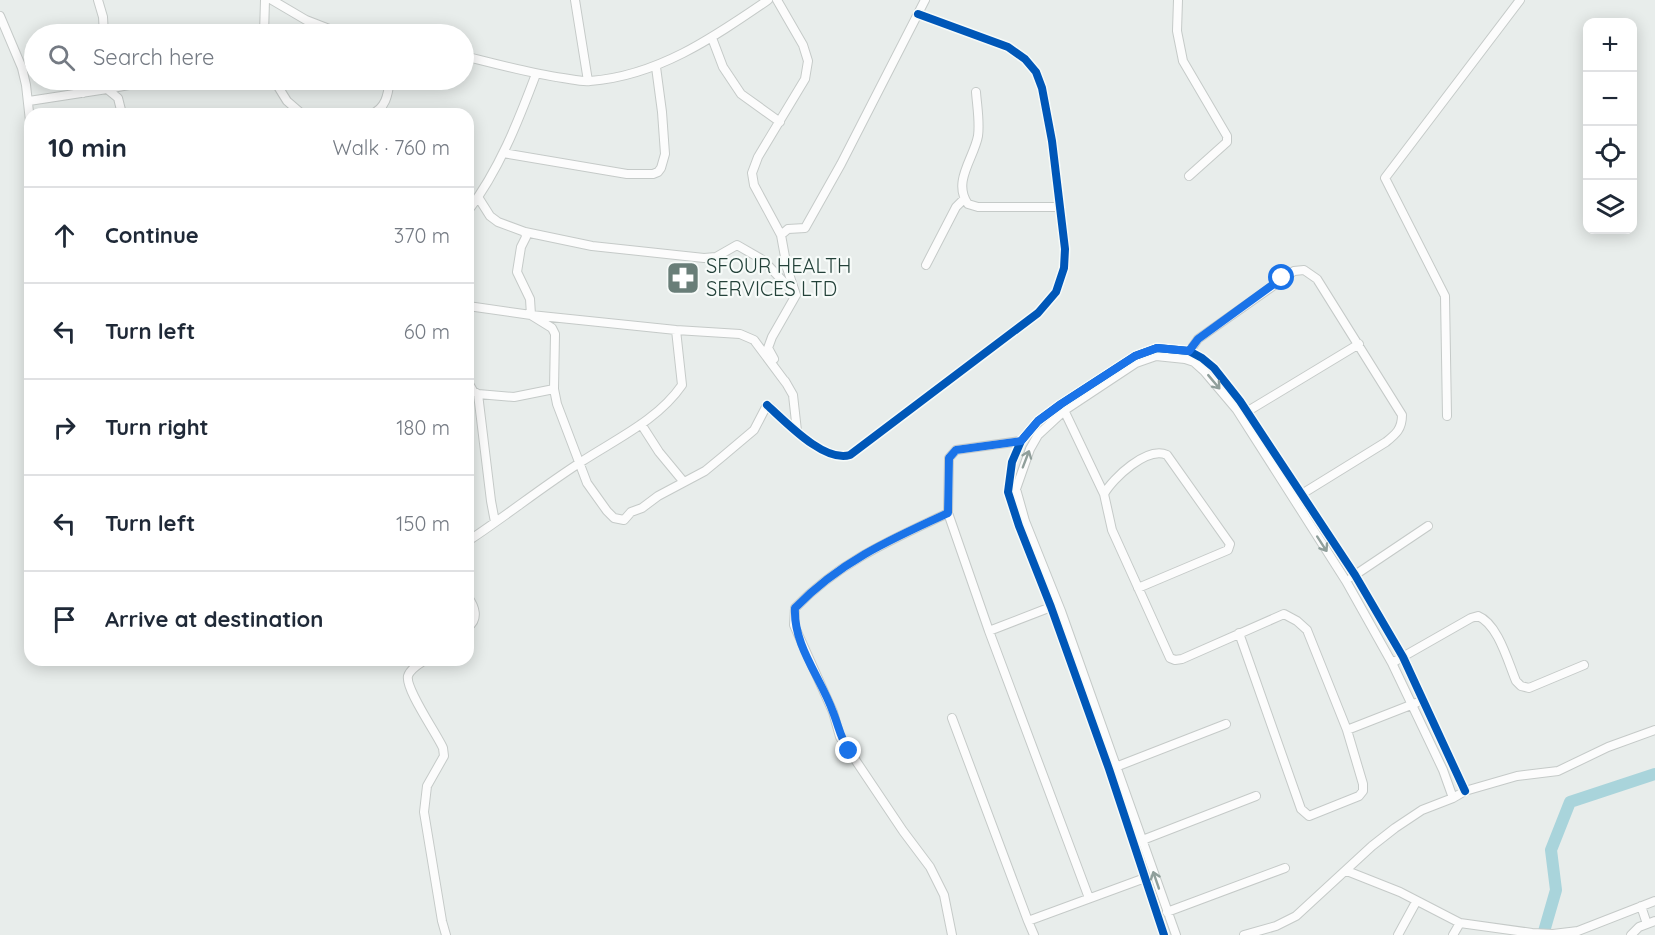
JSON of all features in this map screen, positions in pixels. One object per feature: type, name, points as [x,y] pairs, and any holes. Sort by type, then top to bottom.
[{"type":"street","points":[[98,0],[103,24]]},
{"type":"street","points":[[264,24],[265,0]]},
{"type":"street","points":[[272,0],[316,24]]},
{"type":"street","points":[[575,0],[588,81]]},
{"type":"street","points":[[474,58],[536,74],[588,81],[656,67],[712,38],[768,0]]},
{"type":"street","points":[[768,405],[797,431],[793,395],[768,348],[771,337],[796,295],[787,268],[782,235],[754,184],[752,173],[758,157],[805,78],[808,61],[803,45],[777,0]]},
{"type":"street","points":[[782,235],[788,229],[805,228],[847,154],[926,0]]},
{"type":"street","points":[[1178,0],[1177,31],[1183,61],[1227,136],[1227,142],[1189,176]]},
{"type":"street","points":[[1446,416],[1445,296],[1385,178],[1520,0]]},
{"type":"street","points":[[768,405],[814,446],[842,456],[850,455],[1038,313],[1056,292],[1064,268],[1065,249],[1052,141],[1042,88],[1036,72],[1025,59],[1008,47],[918,14]]},
{"type":"street","points":[[0,16],[24,77]]},
{"type":"street","points":[[712,38],[723,67],[741,94],[780,122]]},
{"type":"street","points":[[503,153],[627,174],[658,172],[665,154],[656,67]]},
{"type":"street","points":[[474,203],[512,137],[536,74]]},
{"type":"street","points":[[27,90],[29,108]]},
{"type":"street","points":[[29,101],[101,90]]},
{"type":"street","points":[[109,90],[118,98],[120,108]]},
{"type":"street","points":[[280,90],[294,108]]},
{"type":"street","points":[[381,108],[387,90]]},
{"type":"street","points":[[976,92],[978,137],[963,179],[964,199],[968,204],[978,207],[1060,207]]},
{"type":"street","points":[[478,198],[490,216],[498,222],[525,232],[591,246],[704,258],[716,257],[737,245],[763,260],[796,295]]},
{"type":"street","points":[[926,265],[956,207],[964,199]]},
{"type":"street","points":[[525,232],[526,237],[521,246],[518,272],[530,299],[531,315]]},
{"type":"street","points":[[1187,355],[1198,339],[1282,278],[1294,271],[1304,270],[1317,279],[1402,415],[1400,429],[1395,435],[1371,453],[1294,500]]},
{"type":"street","points":[[474,307],[676,330],[740,334],[754,340],[786,383]]},
{"type":"street","points":[[531,315],[552,328],[555,334],[554,389],[557,404],[587,483],[607,511],[620,521],[683,481],[705,471],[754,430],[768,405]]},
{"type":"street","points":[[474,537],[579,463],[640,424],[674,397],[682,385],[676,330]]},
{"type":"street","points":[[1248,411],[1359,344]]},
{"type":"street","points":[[1187,355],[1204,371],[1237,410],[1346,581],[1413,705],[1453,798]]},
{"type":"street","points":[[1113,768],[1018,526],[1008,492],[1012,462],[1021,441],[1038,421],[1136,363],[1156,356],[1187,355],[1202,358],[1214,368],[1248,411],[1355,575],[1403,657],[1465,790]]},
{"type":"street","points":[[474,392],[478,394],[514,397],[554,389]]},
{"type":"street","points":[[478,394],[495,522]]},
{"type":"street","points":[[1063,407],[1104,494],[1112,530],[1170,658],[1182,659],[1239,633],[1284,614],[1297,621],[1307,630],[1347,730],[1363,784],[1359,796],[1309,816],[1301,809],[1239,633]]},
{"type":"street","points":[[1063,407],[1038,435],[1029,449],[1016,489],[1025,521],[1061,611],[1138,841],[1176,935]]},
{"type":"street","points":[[640,424],[683,481]]},
{"type":"street","points":[[1021,441],[956,450],[949,458],[948,513],[988,631],[1089,898]]},
{"type":"street","points":[[1104,494],[1114,479],[1146,455],[1163,453],[1167,455],[1230,544],[1228,550],[1138,588]]},
{"type":"street","points":[[948,513],[871,549],[812,590],[795,608],[794,625],[833,712],[840,736],[903,831],[930,867],[944,895],[952,935]]},
{"type":"street","points":[[1346,581],[1428,526]]},
{"type":"street","points":[[988,631],[1051,607]]},
{"type":"street","points":[[1392,663],[1478,616],[1489,623],[1495,632],[1516,681],[1521,686],[1529,688],[1584,665]]},
{"type":"street","points":[[418,666],[409,674],[407,681],[414,698],[443,748],[444,756],[427,786],[424,812],[446,935]]},
{"type":"street","points":[[1347,730],[1423,701]]},
{"type":"street","points":[[952,718],[1034,935]]},
{"type":"street","points":[[1113,768],[1226,724]]},
{"type":"street","points":[[1244,935],[1276,926],[1296,916],[1372,846],[1422,810],[1453,798],[1465,790],[1517,776],[1558,771],[1608,747],[1655,729]]},
{"type":"street","points":[[1138,841],[1256,796]]},
{"type":"street","points":[[1138,841],[1144,878],[1164,935]]},
{"type":"street","points":[[1167,912],[1285,868]]},
{"type":"street","points":[[1347,871],[1400,892],[1460,923],[1503,932],[1580,933],[1655,901]]},
{"type":"street","points":[[1028,921],[1144,878]]},
{"type":"street","points":[[1398,935],[1416,902]]},
{"type":"street","points":[[1631,935],[1639,927],[1651,922],[1641,906]]},
{"type":"street","points":[[1453,935],[1460,923]]},
{"type":"waterway","points":[[1543,935],[1556,890],[1551,850],[1570,802],[1655,774]]},
{"type":"cycle path","points":[[767,405],[817,447],[840,456],[850,455],[1038,313],[1056,292],[1064,268],[1065,249],[1052,141],[1042,88],[1036,72],[1025,59],[1008,47],[918,14]]},
{"type":"cycle path","points":[[1164,935],[1109,769],[1008,492],[1012,462],[1021,441],[1038,421],[1135,356],[1157,348],[1189,351],[1214,368],[1240,401],[1355,575],[1403,657],[1465,791]]},
{"type":"place","name":"SFOUR HEALTH SERVICES LTD","points":[[683,278]]},
{"type":"route","points":[[849,751],[840,736],[833,712],[794,625],[795,608],[812,590],[871,549],[948,513],[949,458],[956,450],[1021,441],[1038,421],[1135,356],[1157,348],[1189,351],[1198,339],[1282,278]]}]
